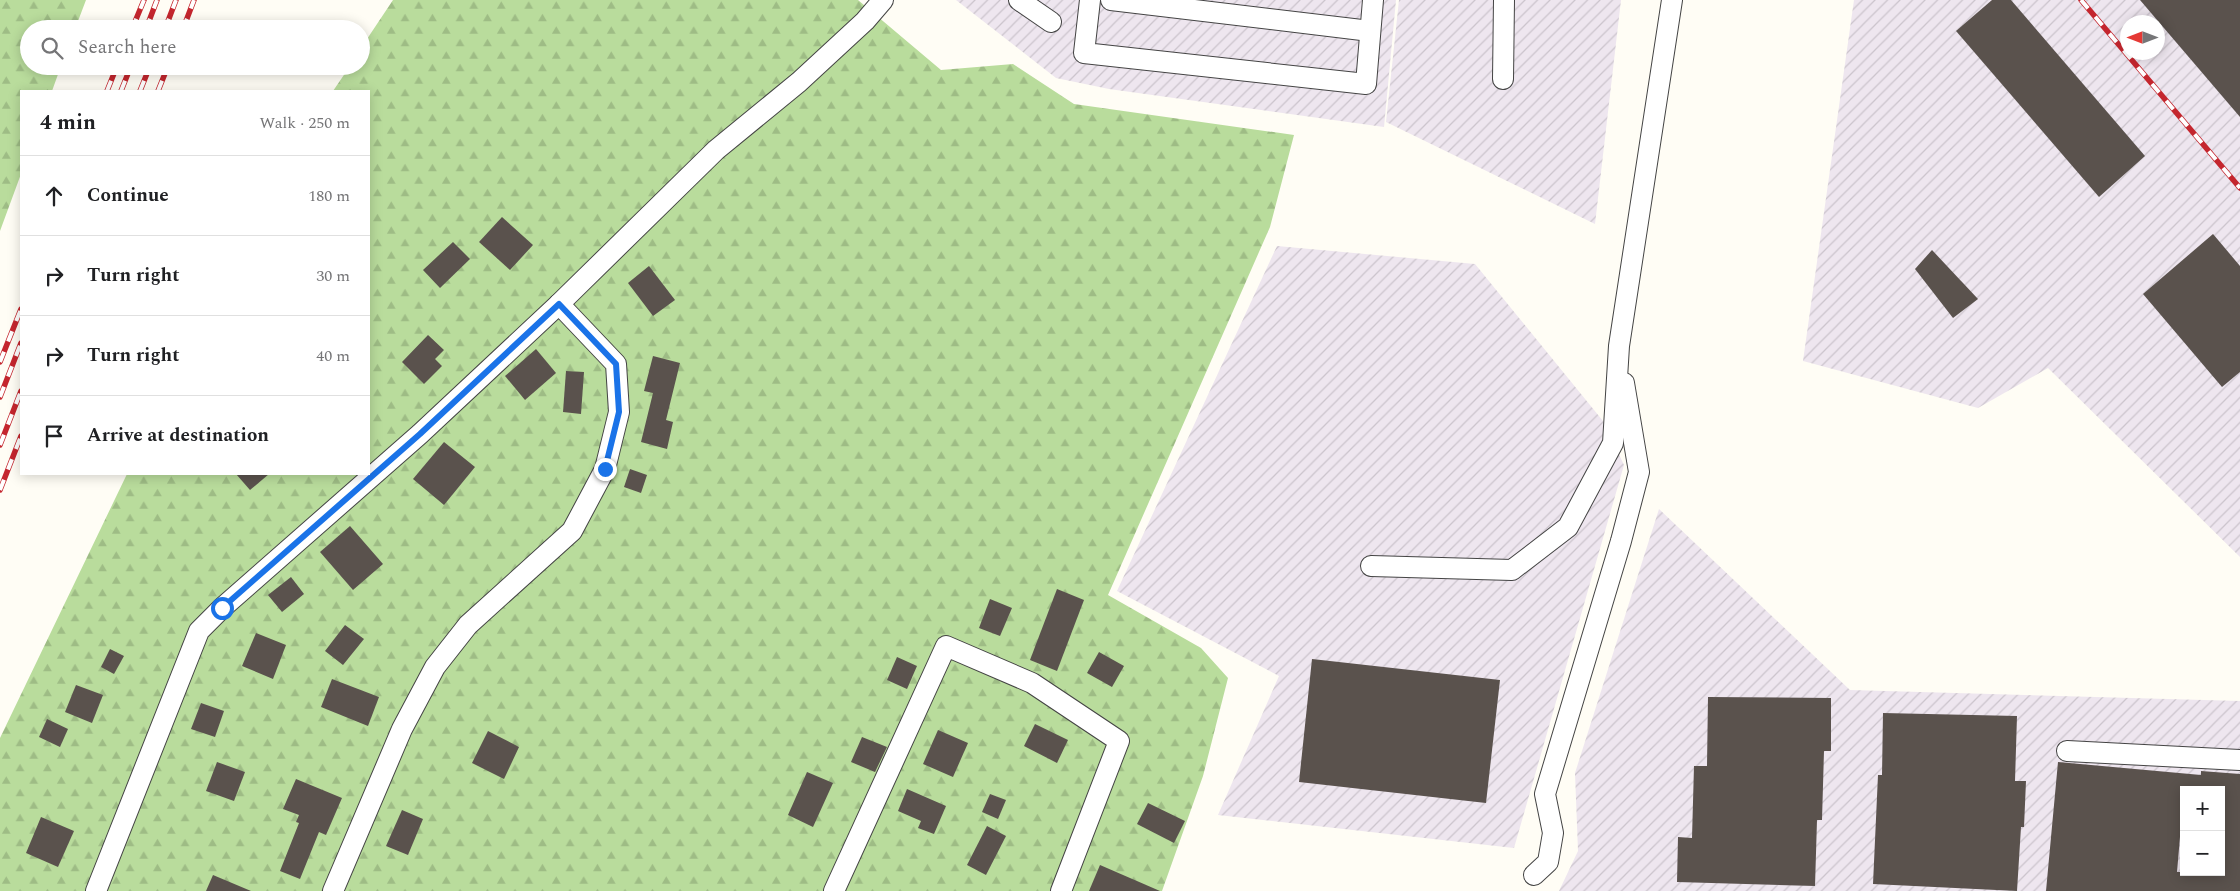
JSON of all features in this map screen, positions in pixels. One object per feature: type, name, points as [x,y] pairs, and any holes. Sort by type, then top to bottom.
[{"type":"street","points":[[96,891],[199,631],[222,608],[420,434],[559,304],[716,150],[798,82],[865,21],[883,0]]},
{"type":"street","points":[[1019,0],[1051,22]]},
{"type":"street","points":[[1090,0],[1084,53],[1366,84],[1373,0]]},
{"type":"street","points":[[1111,0],[1370,31]]},
{"type":"street","points":[[1503,79],[1504,0]]},
{"type":"street","points":[[1371,566],[1512,570],[1568,526],[1613,443],[1619,346],[1672,0]]},
{"type":"street","points":[[333,891],[402,729],[435,667],[468,625],[572,531],[605,469],[619,412],[616,364],[559,304]]},
{"type":"street","points":[[1534,875],[1548,862],[1553,833],[1545,794],[1619,550],[1639,472],[1619,346]]},
{"type":"street","points":[[834,891],[946,646],[1032,683],[1119,741],[1061,891]]},
{"type":"street","points":[[2067,751],[2240,760]]},
{"type":"shaded area","points":[[956,0],[1396,0],[1384,127],[1109,89],[1056,78]]},
{"type":"shaded area","points":[[1399,0],[1621,0],[1595,224],[1386,122]]},
{"type":"shaded area","points":[[1854,0],[2240,0],[2240,557],[2048,368],[1978,408],[1803,361]]},
{"type":"shaded area","points":[[1277,246],[1475,264],[1603,421],[1624,465],[1514,848],[1218,815],[1279,676],[1117,591]]},
{"type":"shaded area","points":[[1659,509],[1850,690],[2240,701],[2240,891],[1559,891],[1578,851],[1575,773]]},
{"type":"green space","points":[[0,0],[86,0],[78,20],[20,20],[20,75],[58,75],[52,90],[20,90],[20,177],[0,231]]},
{"type":"green space","points":[[393,0],[858,0],[941,70],[1013,64],[1074,104],[1294,135],[1270,227],[1108,595],[1201,648],[1228,678],[1203,776],[1162,891],[0,891],[0,738],[127,475],[370,475],[370,90],[334,90],[344,75],[370,75],[370,34]]},
{"type":"building","points":[[1992,0],[2011,0],[2145,156],[2099,197],[1956,31]]},
{"type":"building","points":[[2140,0],[2240,0],[2240,117],[2165,29],[2165,15],[2153,15]]},
{"type":"building","points":[[502,217],[533,245],[510,270],[479,242]]},
{"type":"building","points":[[2213,234],[2240,266],[2240,372],[2222,387],[2143,294]]},
{"type":"building","points":[[453,242],[470,259],[440,288],[423,270]]},
{"type":"building","points":[[1932,250],[1978,299],[1953,318],[1915,269]]},
{"type":"building","points":[[649,266],[675,300],[653,316],[628,283]]},
{"type":"building","points":[[428,335],[444,350],[435,359],[442,366],[424,384],[402,362]]},
{"type":"building","points":[[536,349],[556,373],[525,400],[505,376]]},
{"type":"building","points":[[653,356],[680,363],[666,420],[673,422],[667,449],[641,442],[653,393],[644,391]]},
{"type":"building","points":[[566,371],[584,372],[581,414],[563,412]]},
{"type":"building","points":[[444,442],[475,467],[444,505],[413,479]]},
{"type":"building","points":[[630,469],[647,475],[641,493],[624,487]]},
{"type":"building","points":[[237,475],[268,475],[250,490]]},
{"type":"building","points":[[350,526],[383,564],[353,590],[320,552]]},
{"type":"building","points":[[291,577],[304,594],[282,612],[268,595]]},
{"type":"building","points":[[1057,589],[1084,600],[1057,671],[1030,660]]},
{"type":"building","points":[[990,599],[1012,608],[1000,636],[979,628]]},
{"type":"building","points":[[345,625],[364,639],[343,665],[325,651]]},
{"type":"building","points":[[256,633],[286,645],[273,679],[242,666]]},
{"type":"building","points":[[110,649],[124,656],[114,674],[101,667]]},
{"type":"building","points":[[1099,652],[1124,666],[1112,687],[1087,673]]},
{"type":"building","points":[[897,657],[917,666],[907,689],[887,680]]},
{"type":"building","points":[[1312,659],[1500,680],[1486,803],[1299,782]]},
{"type":"building","points":[[332,679],[379,697],[368,726],[321,707]]},
{"type":"building","points":[[76,685],[103,695],[92,723],[65,712]]},
{"type":"building","points":[[1708,697],[1831,698],[1831,751],[1824,751],[1822,820],[1817,820],[1815,886],[1677,882],[1678,837],[1692,838],[1694,766],[1707,766]]},
{"type":"building","points":[[201,703],[224,711],[215,737],[191,729]]},
{"type":"building","points":[[1883,713],[2017,716],[2015,781],[2026,781],[2024,827],[2021,827],[2017,891],[1873,884],[1878,775],[1882,775]]},
{"type":"building","points":[[47,719],[68,729],[60,747],[39,737]]},
{"type":"building","points":[[1035,724],[1068,740],[1057,763],[1024,746]]},
{"type":"building","points":[[938,730],[968,743],[953,777],[923,764]]},
{"type":"building","points":[[488,731],[519,747],[504,779],[472,763]]},
{"type":"building","points":[[862,737],[887,747],[875,772],[851,762]]},
{"type":"building","points":[[217,762],[245,772],[234,801],[206,791]]},
{"type":"building","points":[[2058,762],[2201,775],[2201,771],[2240,774],[2240,891],[2046,891]]},
{"type":"building","points":[[807,772],[833,783],[813,827],[788,815]]},
{"type":"building","points":[[296,779],[342,798],[326,835],[319,832],[300,879],[280,871],[299,823],[296,822],[299,815],[283,809]]},
{"type":"building","points":[[907,789],[946,806],[934,834],[918,828],[921,821],[898,811]]},
{"type":"building","points":[[990,794],[1006,800],[998,819],[982,812]]},
{"type":"building","points":[[1148,803],[1185,821],[1174,843],[1137,824]]},
{"type":"building","points":[[402,810],[423,819],[408,855],[386,846]]},
{"type":"building","points":[[41,817],[74,831],[58,867],[26,853]]},
{"type":"building","points":[[987,826],[1006,836],[986,875],[967,865]]},
{"type":"building","points":[[1100,865],[1160,891],[1089,891]]},
{"type":"building","points":[[213,875],[251,891],[206,891]]},
{"type":"railway","points":[[136,20],[144,0]]},
{"type":"railway","points":[[149,20],[157,0]]},
{"type":"railway","points":[[168,20],[176,0]]},
{"type":"railway","points":[[186,20],[194,0]]},
{"type":"railway","points":[[2081,0],[2240,188]]},
{"type":"railway","points":[[107,90],[113,75]]},
{"type":"railway","points":[[121,90],[127,75]]},
{"type":"railway","points":[[140,90],[146,75]]},
{"type":"railway","points":[[158,90],[164,75]]},
{"type":"railway","points":[[0,362],[20,312]]},
{"type":"railway","points":[[0,397],[20,346]]},
{"type":"railway","points":[[0,445],[20,394]]},
{"type":"railway","points":[[0,490],[20,439]]},
{"type":"route","points":[[222,608],[420,434],[559,304],[616,364],[619,412],[605,469]]}]
